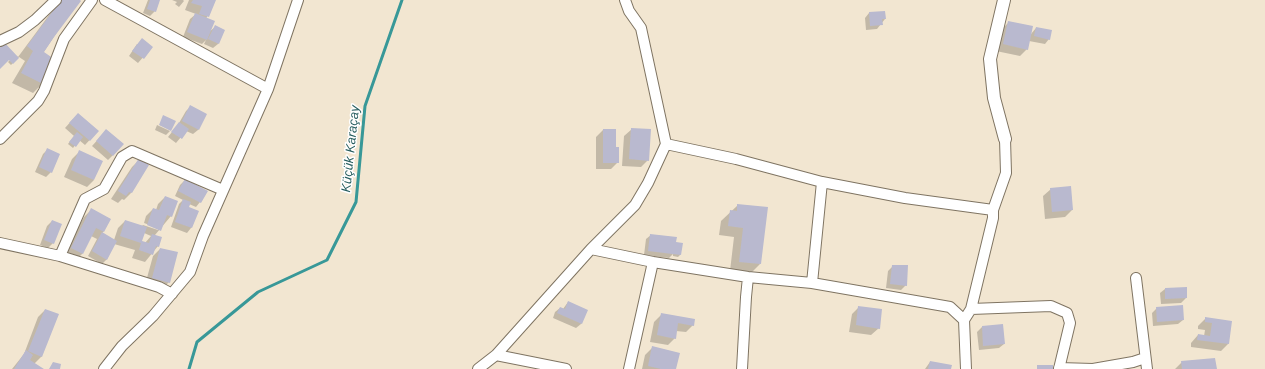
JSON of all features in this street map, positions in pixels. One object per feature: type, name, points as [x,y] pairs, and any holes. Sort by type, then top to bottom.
[{"type":"street","points":[[0,41],[24,28],[56,0]]},
{"type":"street","points":[[0,139],[38,101],[44,91],[64,39],[92,0]]},
{"type":"street","points":[[105,0],[268,89]]},
{"type":"street","points":[[104,369],[122,346],[153,316],[190,272],[203,236],[268,89],[298,0]]},
{"type":"street","points":[[478,369],[496,356],[591,249],[635,205],[648,184],[666,144],[641,28],[629,11],[625,0]]},
{"type":"street","points":[[966,369],[964,320],[971,309],[993,218],[993,210],[1006,173],[1005,139],[994,98],[990,60],[1004,0]]},
{"type":"street","points":[[666,144],[736,159],[822,182],[905,198],[993,210]]},
{"type":"street","points":[[60,256],[85,200],[104,189],[122,157],[132,151],[223,190]]},
{"type":"street","points":[[812,283],[822,182]]},
{"type":"street","points":[[0,243],[60,256],[159,287],[172,294]]},
{"type":"street","points":[[591,249],[653,262],[748,277],[812,283],[950,307],[964,320]]},
{"type":"street","points":[[629,369],[653,262]]},
{"type":"street","points":[[742,369],[748,277]]},
{"type":"street","points":[[1136,278],[1147,369]]},
{"type":"street","points":[[971,309],[1051,306],[1067,313],[1070,323],[1059,368],[1093,369],[1133,362],[1145,358]]},
{"type":"street","points":[[496,356],[566,369]]},
{"type":"building","points":[[61,0],[81,1],[44,52],[54,59],[43,84],[21,73],[33,51],[27,46]]},
{"type":"building","points":[[150,0],[160,0],[156,12],[147,9]]},
{"type":"building","points":[[193,0],[216,0],[209,17],[199,14],[202,6],[191,3]]},
{"type":"building","points":[[885,11],[886,19],[882,19],[883,25],[870,26],[869,12]]},
{"type":"building","points":[[195,13],[215,21],[207,40],[187,32]]},
{"type":"building","points":[[1008,21],[1033,26],[1028,50],[1003,44]]},
{"type":"building","points":[[215,25],[225,30],[219,44],[208,39]]},
{"type":"building","points":[[1036,27],[1052,30],[1050,40],[1034,36]]},
{"type":"building","points":[[142,38],[153,47],[144,59],[132,51]]},
{"type":"building","points":[[3,41],[19,58],[13,64],[9,60],[0,69],[0,44]]},
{"type":"building","points":[[190,105],[207,114],[199,130],[182,121]]},
{"type":"building","points":[[78,113],[99,131],[90,141],[69,123]]},
{"type":"building","points":[[163,115],[176,121],[171,131],[159,125]]},
{"type":"building","points":[[179,122],[189,129],[182,139],[171,132]]},
{"type":"building","points":[[631,128],[651,129],[649,161],[629,159]]},
{"type":"building","points":[[106,129],[124,144],[113,156],[96,141]]},
{"type":"building","points":[[603,129],[616,129],[616,147],[619,147],[619,163],[603,163]]},
{"type":"building","points":[[77,132],[83,137],[76,147],[69,142]]},
{"type":"building","points":[[47,148],[60,154],[52,173],[39,167]]},
{"type":"building","points":[[79,150],[103,161],[94,180],[71,170]]},
{"type":"building","points":[[139,158],[149,165],[132,193],[129,192],[126,196],[118,191]]},
{"type":"building","points":[[185,179],[208,191],[201,203],[178,191]]},
{"type":"building","points":[[1071,186],[1073,210],[1052,212],[1050,188]]},
{"type":"building","points":[[165,196],[178,201],[172,217],[167,215],[161,231],[147,225],[153,208],[159,210]]},
{"type":"building","points":[[183,199],[191,202],[189,207],[199,211],[192,228],[175,222]]},
{"type":"building","points":[[737,204],[768,207],[761,264],[739,262],[743,228],[728,226],[730,210],[737,211]]},
{"type":"building","points":[[91,208],[111,219],[104,232],[96,228],[83,254],[71,248]]},
{"type":"building","points":[[52,220],[62,224],[54,244],[44,240]]},
{"type":"building","points":[[125,220],[147,227],[142,241],[149,243],[152,234],[162,237],[159,247],[156,246],[153,255],[139,250],[141,243],[120,236]]},
{"type":"building","points":[[102,232],[117,241],[107,260],[92,251]]},
{"type":"building","points":[[650,234],[677,237],[676,242],[683,243],[681,255],[648,251]]},
{"type":"building","points":[[160,248],[178,252],[170,283],[152,278]]},
{"type":"building","points":[[892,265],[908,265],[907,286],[890,284]]},
{"type":"building","points":[[1187,287],[1187,298],[1165,299],[1165,288]]},
{"type":"building","points":[[568,301],[588,310],[582,324],[557,313],[560,307],[565,309]]},
{"type":"building","points":[[1183,305],[1184,320],[1157,322],[1156,307]]},
{"type":"building","points":[[858,306],[882,309],[880,329],[856,325]]},
{"type":"building","points":[[45,309],[59,314],[42,357],[28,351]]},
{"type":"building","points":[[661,313],[695,319],[694,326],[678,323],[676,339],[657,335]]},
{"type":"building","points":[[1205,317],[1232,321],[1229,344],[1197,340],[1198,334],[1210,336],[1212,323],[1205,322]]},
{"type":"building","points":[[1003,324],[1005,344],[983,346],[982,326]]},
{"type":"building","points":[[652,346],[680,353],[676,369],[661,369],[648,366]]},
{"type":"building","points":[[26,350],[33,355],[30,360],[44,369],[14,369]]},
{"type":"building","points":[[1215,358],[1217,369],[1182,369],[1181,361]]},
{"type":"building","points":[[930,361],[952,365],[951,369],[928,369]]},
{"type":"building","points":[[53,362],[61,364],[60,369],[49,369]]},
{"type":"building","points":[[1037,365],[1053,365],[1053,369],[1037,369]]},
{"type":"waterway","name":"Küçük Karaçay","points":[[189,369],[197,342],[258,292],[327,260],[356,202],[365,106],[402,0]]}]
